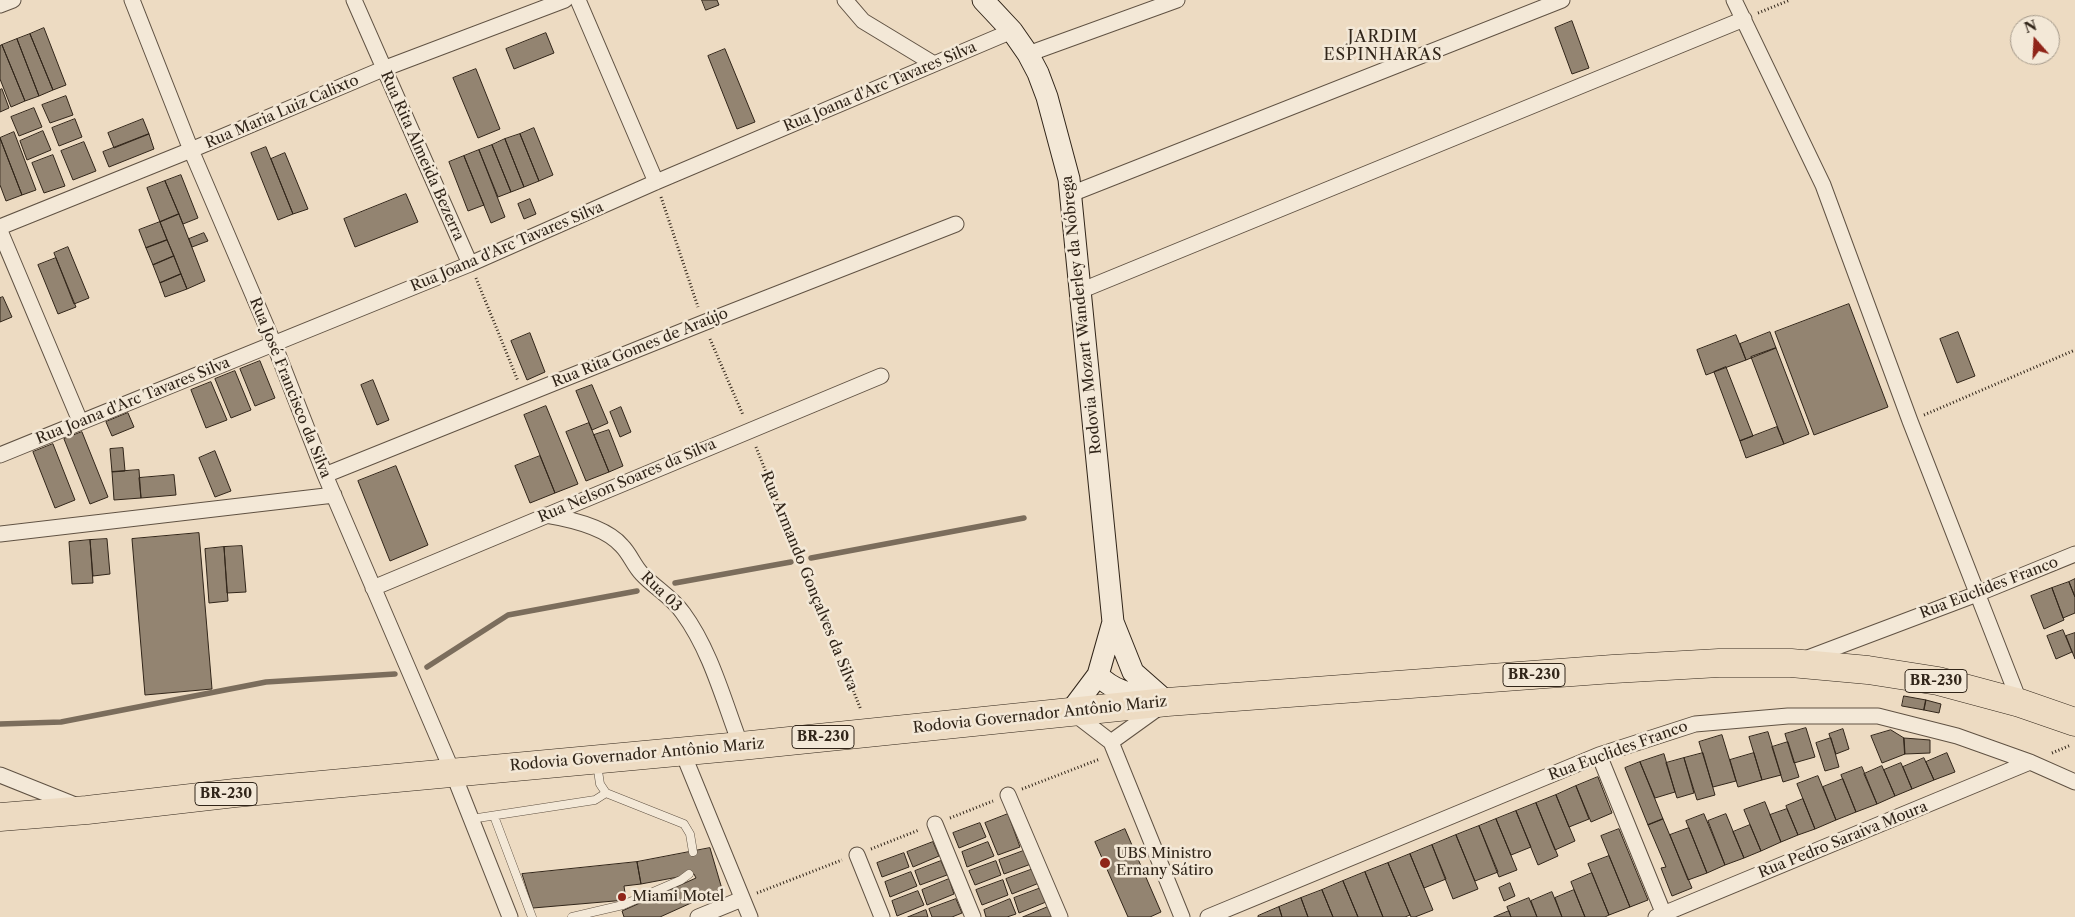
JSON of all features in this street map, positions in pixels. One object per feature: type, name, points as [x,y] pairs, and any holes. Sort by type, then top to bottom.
[{"type":"highway","name":"Rodovia Governador Antônio Mariz","points":[[0,817],[740,746],[1168,702],[1613,668],[1719,663],[1791,664],[1868,670],[1938,681],[2020,703],[2075,722]]},
{"type":"main road","name":"Rodovia Mozart Wanderley da Nóbrega","points":[[983,0],[1012,31],[1028,54],[1047,97],[1071,194],[1113,622],[1134,672],[1168,702]]},
{"type":"main road","name":"Rodovia Mozart Wanderley da Nóbrega","points":[[1072,711],[1098,675],[1113,622]]},
{"type":"main road","points":[[1072,711],[1110,696],[1128,682],[1134,672]]},
{"type":"main road","points":[[1098,675],[1106,684],[1124,693],[1168,702]]},
{"type":"street","points":[[0,6],[13,0]]},
{"type":"street","name":"Rua José Francisco da Silva","points":[[132,0],[191,150],[274,344],[372,588],[453,773],[510,917]]},
{"type":"street","name":"Rua Rita Almeida Bezerra","points":[[354,0],[470,264]]},
{"type":"street","name":"Rua Maria Luiz Calixto","points":[[0,227],[191,150],[383,69],[565,0]]},
{"type":"street","points":[[578,0],[656,182]]},
{"type":"street","points":[[845,0],[864,21],[934,64]]},
{"type":"street","points":[[1028,54],[1177,0]]},
{"type":"street","points":[[1071,194],[1562,0]]},
{"type":"street","points":[[1734,0],[1823,185],[1910,421],[2020,703]]},
{"type":"street","points":[[1080,291],[1744,20]]},
{"type":"street","name":"Rua Joana d'Arc Tavares Silva","points":[[0,455],[470,264],[656,182],[1012,31]]},
{"type":"street","name":"Rua Rita Gomes de Araújo","points":[[325,475],[703,322],[956,224]]},
{"type":"street","points":[[0,231],[80,421]]},
{"type":"street","name":"Rua Nelson Soares da Silva","points":[[372,588],[881,376]]},
{"type":"street","points":[[0,534],[334,495]]},
{"type":"street","name":"Rua 03","points":[[546,515],[571,520],[614,537],[623,546],[640,573],[670,597],[695,632],[708,658],[740,746]]},
{"type":"street","name":"Rua Euclides Franco","points":[[1791,664],[1978,594],[2075,554]]},
{"type":"street","points":[[1111,742],[1168,702]]},
{"type":"street","points":[[1072,711],[1111,742],[1182,917]]},
{"type":"street","name":"Rua Euclides Franco","points":[[1208,917],[1599,755],[1695,724],[1788,716],[1878,716],[1957,736],[2030,762],[2075,782]]},
{"type":"street","points":[[682,751],[750,917]]},
{"type":"street","points":[[1599,755],[1662,916]]},
{"type":"street","name":"Rua Pedro Saraiva Moura","points":[[1662,916],[2030,762]]},
{"type":"street","points":[[0,775],[87,810]]},
{"type":"street","points":[[1008,795],[1060,917]]},
{"type":"street","points":[[934,824],[972,917]]},
{"type":"street","points":[[857,855],[882,917]]},
{"type":"street","points":[[698,917],[742,899]]},
{"type":"lane","points":[[596,759],[600,784],[606,793],[684,824],[690,834],[693,852]]},
{"type":"lane","points":[[471,819],[595,800],[606,793]]},
{"type":"lane","points":[[494,816],[532,917]]},
{"type":"lane","points":[[572,917],[623,904],[681,880],[689,874]]},
{"type":"path","points":[[1744,20],[1790,0]]},
{"type":"path","points":[[470,264],[524,395]]},
{"type":"path","points":[[1910,421],[2075,350]]},
{"type":"path","name":"Rua Armando Gonçalves da Silva","points":[[749,430],[869,732]]},
{"type":"building","points":[[702,0],[717,0],[719,5],[706,10]]},
{"type":"building","points":[[1572,21],[1589,68],[1572,74],[1555,28]]},
{"type":"building","points":[[44,28],[66,85],[53,90],[30,34]]},
{"type":"building","points":[[546,33],[554,53],[514,69],[506,49]]},
{"type":"building","points":[[30,34],[53,90],[39,96],[17,39]]},
{"type":"building","points":[[17,39],[39,96],[25,101],[2,45]]},
{"type":"building","points":[[2,45],[25,101],[11,107],[0,79],[0,46]]},
{"type":"building","points":[[725,49],[755,122],[737,129],[708,56]]},
{"type":"building","points":[[476,69],[500,129],[478,138],[453,78]]},
{"type":"building","points":[[2,89],[9,108],[0,112],[0,90]]},
{"type":"building","points":[[66,96],[73,115],[50,123],[42,105]]},
{"type":"building","points":[[34,108],[42,127],[19,136],[11,117]]},
{"type":"building","points":[[75,119],[82,137],[59,146],[52,128]]},
{"type":"building","points":[[143,119],[149,134],[114,148],[108,133]]},
{"type":"building","points":[[534,128],[553,175],[539,181],[520,134]]},
{"type":"building","points":[[43,131],[51,150],[27,160],[20,141]]},
{"type":"building","points":[[14,132],[36,190],[22,195],[0,138]]},
{"type":"building","points":[[149,134],[154,149],[109,167],[103,152]]},
{"type":"building","points":[[520,134],[539,181],[524,187],[505,139]]},
{"type":"building","points":[[0,138],[22,195],[6,201],[0,185]]},
{"type":"building","points":[[505,139],[524,187],[511,192],[492,145]]},
{"type":"building","points":[[84,142],[96,171],[73,180],[61,151]]},
{"type":"building","points":[[492,145],[511,192],[498,197],[479,150]]},
{"type":"building","points":[[266,147],[293,214],[278,220],[251,153]]},
{"type":"building","points":[[479,150],[505,217],[491,223],[464,156]]},
{"type":"building","points":[[285,153],[308,209],[293,214],[271,159]]},
{"type":"building","points":[[53,155],[65,186],[44,193],[32,163]]},
{"type":"building","points":[[464,156],[484,205],[468,211],[449,162]]},
{"type":"building","points":[[181,175],[198,218],[183,224],[165,181]]},
{"type":"building","points":[[165,181],[179,214],[160,222],[147,188]]},
{"type":"building","points":[[406,194],[418,222],[355,247],[344,219]]},
{"type":"building","points":[[530,199],[536,214],[524,219],[518,204]]},
{"type":"building","points":[[179,214],[205,281],[187,289],[160,222]]},
{"type":"building","points":[[160,222],[167,240],[146,248],[139,230]]},
{"type":"building","points":[[204,233],[208,241],[192,247],[189,239]]},
{"type":"building","points":[[167,240],[174,256],[153,265],[146,248]]},
{"type":"building","points":[[68,247],[89,298],[74,304],[54,253]]},
{"type":"building","points":[[174,256],[181,274],[160,283],[153,265]]},
{"type":"building","points":[[56,258],[76,307],[58,314],[38,265]]},
{"type":"building","points":[[181,274],[187,289],[165,297],[160,283]]},
{"type":"building","points":[[3,297],[12,317],[0,322],[0,298]]},
{"type":"building","points":[[1849,304],[1888,407],[1814,435],[1775,332]]},
{"type":"building","points":[[1770,332],[1776,348],[1746,360],[1740,344]]},
{"type":"building","points":[[1958,332],[1975,376],[1957,383],[1940,339]]},
{"type":"building","points":[[530,333],[545,372],[527,380],[511,341]]},
{"type":"building","points":[[1736,335],[1746,360],[1706,375],[1697,350]]},
{"type":"building","points":[[1776,348],[1809,434],[1784,444],[1751,357]]},
{"type":"building","points":[[260,361],[275,398],[255,406],[240,369]]},
{"type":"building","points":[[1726,367],[1753,436],[1740,441],[1714,372]]},
{"type":"building","points":[[235,371],[251,410],[231,418],[215,379]]},
{"type":"building","points":[[373,380],[389,420],[377,425],[361,385]]},
{"type":"building","points":[[211,382],[227,420],[206,428],[191,390]]},
{"type":"building","points":[[592,385],[608,423],[592,430],[576,391]]},
{"type":"building","points":[[546,406],[578,484],[555,493],[524,415]]},
{"type":"building","points":[[621,407],[631,432],[620,437],[610,412]]},
{"type":"building","points":[[128,413],[134,427],[112,436],[106,422]]},
{"type":"building","points":[[589,423],[609,472],[586,481],[566,432]]},
{"type":"building","points":[[1777,427],[1784,444],[1746,458],[1740,441]]},
{"type":"building","points":[[609,430],[623,466],[609,472],[594,435]]},
{"type":"building","points":[[82,432],[108,497],[90,504],[64,439]]},
{"type":"building","points":[[53,444],[75,500],[55,508],[33,452]]},
{"type":"building","points":[[123,448],[125,471],[112,472],[110,449]]},
{"type":"building","points":[[215,451],[231,491],[215,497],[199,458]]},
{"type":"building","points":[[540,456],[555,493],[530,503],[515,466]]},
{"type":"building","points":[[396,466],[428,545],[390,561],[358,481]]},
{"type":"building","points":[[139,470],[141,498],[114,500],[112,472]]},
{"type":"building","points":[[174,475],[176,495],[141,498],[139,478]]},
{"type":"building","points":[[199,533],[212,689],[145,695],[132,539]]},
{"type":"building","points":[[107,539],[110,574],[93,576],[90,540]]},
{"type":"building","points":[[90,540],[93,583],[72,584],[69,542]]},
{"type":"building","points":[[242,546],[246,592],[227,593],[224,547]]},
{"type":"building","points":[[224,547],[228,601],[209,603],[205,549]]},
{"type":"building","points":[[2075,579],[2075,597],[2069,582]]},
{"type":"building","points":[[2069,582],[2075,597],[2075,613],[2063,618],[2052,588]]},
{"type":"building","points":[[2052,588],[2064,620],[2044,629],[2031,596]]},
{"type":"building","points":[[2063,630],[2072,652],[2056,659],[2047,636]]},
{"type":"building","points":[[2075,633],[2075,659],[2066,636]]},
{"type":"building","points":[[1904,696],[1926,700],[1924,710],[1902,706]]},
{"type":"building","points":[[1926,700],[1941,704],[1939,713],[1924,710]]},
{"type":"building","points":[[1806,728],[1815,757],[1794,763],[1785,734]]},
{"type":"building","points":[[1843,729],[1849,749],[1836,754],[1829,734]]},
{"type":"building","points":[[1891,730],[1904,738],[1905,754],[1882,763],[1871,736]]},
{"type":"building","points":[[1768,732],[1781,775],[1762,780],[1749,737]]},
{"type":"building","points":[[1722,735],[1736,781],[1713,787],[1699,742]]},
{"type":"building","points":[[1831,738],[1839,767],[1825,771],[1816,743]]},
{"type":"building","points":[[1904,738],[1930,740],[1930,753],[1905,754]]},
{"type":"building","points":[[1788,742],[1799,777],[1783,782],[1772,747]]},
{"type":"building","points":[[1703,753],[1715,795],[1697,800],[1684,758]]},
{"type":"building","points":[[1754,753],[1762,780],[1738,787],[1730,760]]},
{"type":"building","points":[[1947,753],[1955,772],[1934,780],[1926,762]]},
{"type":"building","points":[[1664,754],[1675,792],[1655,798],[1640,762]]},
{"type":"building","points":[[1684,758],[1694,793],[1677,798],[1666,763]]},
{"type":"building","points":[[1924,758],[1934,780],[1912,789],[1903,767]]},
{"type":"building","points":[[1640,762],[1663,819],[1648,825],[1625,768]]},
{"type":"building","points":[[1901,763],[1912,789],[1895,796],[1884,770]]},
{"type":"building","points":[[1882,766],[1895,796],[1877,804],[1864,774]]},
{"type":"building","points":[[1862,767],[1877,804],[1856,812],[1841,775]]},
{"type":"building","points":[[1818,776],[1836,820],[1815,829],[1797,784]]},
{"type":"building","points":[[1598,777],[1612,813],[1591,822],[1576,786]]},
{"type":"building","points":[[1843,779],[1856,812],[1836,820],[1823,787]]},
{"type":"building","points":[[1576,786],[1589,819],[1569,827],[1556,795]]},
{"type":"building","points":[[1556,795],[1575,841],[1555,850],[1536,803]]},
{"type":"building","points":[[1803,799],[1815,829],[1798,835],[1786,806]]},
{"type":"building","points":[[1765,802],[1781,842],[1761,851],[1744,810]]},
{"type":"building","points":[[1536,803],[1558,856],[1538,865],[1516,811]]},
{"type":"building","points":[[1787,809],[1798,835],[1781,842],[1770,815]]},
{"type":"building","points":[[1516,811],[1531,847],[1511,855],[1496,819]]},
{"type":"building","points":[[1008,814],[1020,847],[998,855],[985,823]]},
{"type":"building","points":[[1704,814],[1725,865],[1707,873],[1686,821]]},
{"type":"building","points":[[1726,814],[1744,858],[1725,865],[1708,821]]},
{"type":"building","points":[[1496,819],[1517,870],[1499,877],[1479,826]]},
{"type":"building","points":[[1663,819],[1692,888],[1672,896],[1661,868],[1666,867],[1648,825]]},
{"type":"building","points":[[980,823],[986,837],[959,848],[953,833]]},
{"type":"building","points":[[1750,825],[1761,851],[1744,858],[1733,832]]},
{"type":"building","points":[[1479,826],[1498,872],[1475,881],[1456,835]]},
{"type":"building","points":[[1689,828],[1707,873],[1688,880],[1670,835]]},
{"type":"building","points":[[1125,829],[1161,912],[1150,917],[1128,917],[1095,842]]},
{"type":"building","points":[[1619,829],[1648,900],[1630,907],[1601,836]]},
{"type":"building","points":[[1456,835],[1478,889],[1453,899],[1432,845]]},
{"type":"building","points":[[933,842],[939,856],[913,867],[907,852]]},
{"type":"building","points":[[988,842],[994,856],[967,867],[962,852]]},
{"type":"building","points":[[1432,845],[1446,879],[1424,888],[1410,854]]},
{"type":"building","points":[[710,848],[722,889],[660,917],[624,917],[622,911],[696,878],[694,874],[641,884],[637,862]]},
{"type":"building","points":[[1026,850],[1031,864],[1004,874],[999,860]]},
{"type":"building","points":[[904,853],[909,867],[882,877],[877,863]]},
{"type":"building","points":[[1410,854],[1433,910],[1415,917],[1411,917],[1388,863]]},
{"type":"building","points":[[1609,856],[1630,907],[1609,915],[1588,864]]},
{"type":"building","points":[[941,861],[947,875],[920,885],[915,871]]},
{"type":"building","points":[[996,861],[1001,875],[975,885],[969,871]]},
{"type":"building","points":[[637,862],[641,884],[624,886],[626,900],[533,908],[522,874]]},
{"type":"building","points":[[1388,863],[1410,915],[1405,917],[1383,917],[1365,872]]},
{"type":"building","points":[[1033,869],[1039,883],[1012,894],[1006,879]]},
{"type":"building","points":[[911,872],[917,886],[890,897],[885,882]]},
{"type":"building","points":[[1365,872],[1383,917],[1358,917],[1343,881]]},
{"type":"building","points":[[1592,873],[1609,915],[1605,917],[1585,917],[1571,882]]},
{"type":"building","points":[[949,879],[954,894],[927,905],[922,890]]},
{"type":"building","points":[[1003,880],[1008,895],[982,905],[976,890]]},
{"type":"building","points":[[1343,881],[1358,917],[1333,917],[1322,890]]},
{"type":"building","points":[[1510,883],[1515,896],[1504,901],[1499,888]]},
{"type":"building","points":[[1041,888],[1046,902],[1019,913],[1014,898]]},
{"type":"building","points":[[1322,890],[1333,917],[1308,917],[1301,898]]},
{"type":"building","points":[[1574,890],[1585,917],[1562,917],[1555,898]]},
{"type":"building","points":[[918,891],[924,905],[897,916],[892,901]]},
{"type":"building","points":[[1552,892],[1562,917],[1537,917],[1531,901]]},
{"type":"building","points":[[1301,898],[1308,917],[1282,917],[1279,907]]},
{"type":"building","points":[[1529,898],[1537,917],[1511,917],[1507,907]]},
{"type":"building","points":[[956,899],[962,913],[952,917],[932,917],[929,909]]},
{"type":"building","points":[[1010,899],[1016,914],[1007,917],[986,917],[984,910]]},
{"type":"building","points":[[1048,907],[1052,917],[1023,917]]},
{"type":"building","points":[[1279,907],[1282,917],[1258,917],[1258,916]]},
{"type":"building","points":[[926,910],[928,917],[908,917]]},
{"type":"building","points":[[1509,911],[1511,917],[1494,917]]},
{"type":"waterway","points":[[811,558],[1024,518]]},
{"type":"waterway","points":[[675,583],[791,562]]},
{"type":"waterway","points":[[427,667],[508,615],[637,591]]},
{"type":"waterway","points":[[0,724],[61,722],[266,682],[395,674]]},
{"type":"place","name":"UBS Ministro Ernany Sátiro","points":[[1105,863]]},
{"type":"place","name":"Miami Motel","points":[[622,897]]},
{"type":"district","name":"JARDIM ESPINHARAS","points":[[1383,46]]}]
